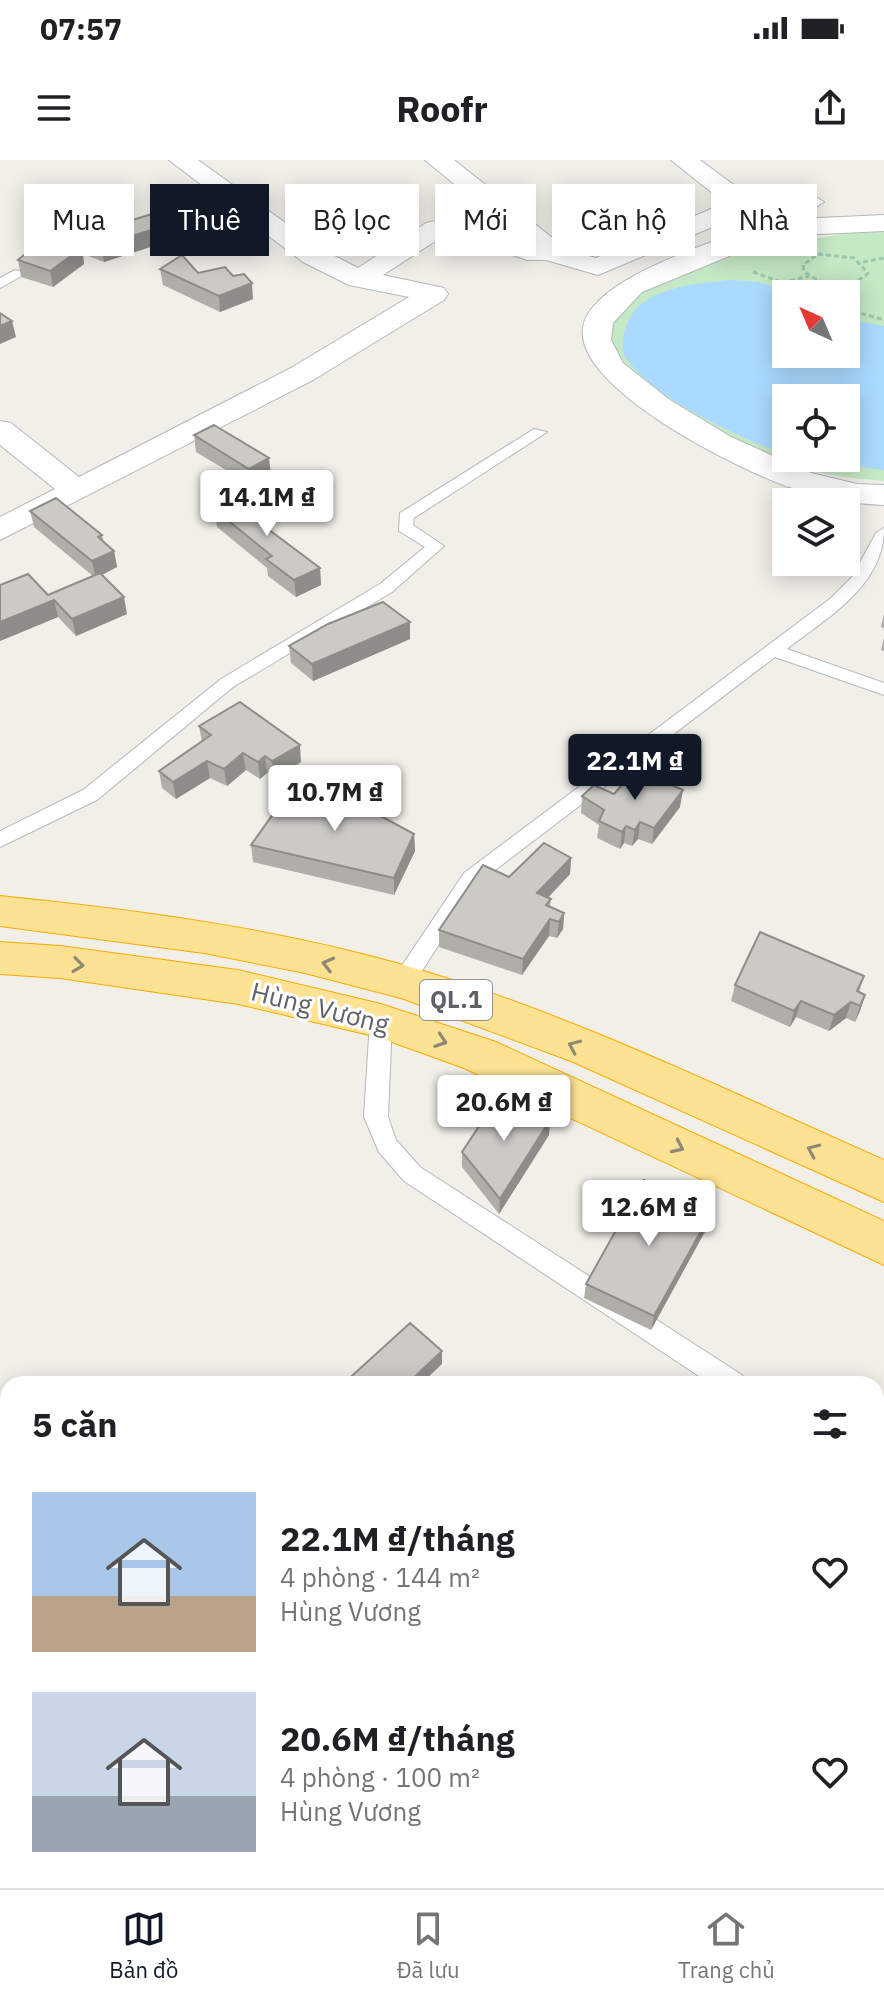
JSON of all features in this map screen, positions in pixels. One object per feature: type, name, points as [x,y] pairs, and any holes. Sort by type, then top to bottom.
[{"type":"highway","name":"Hùng Vương","points":[[0,911],[94,921],[288,954],[403,982],[510,1018],[884,1182]]},
{"type":"highway","name":"Hùng Vương","points":[[0,958],[60,962],[238,987],[381,1021],[480,1055],[884,1244]]},
{"type":"street","points":[[0,530],[302,374],[434,294],[359,279],[313,256],[182,160]]},
{"type":"street","points":[[438,160],[559,257]]},
{"type":"street","points":[[684,160],[715,184]]},
{"type":"street","points":[[817,202],[884,199]]},
{"type":"street","points":[[598,267],[711,218]]},
{"type":"street","points":[[817,226],[884,223]]},
{"type":"street","points":[[359,279],[435,229],[455,226],[524,252],[598,267],[632,286]]},
{"type":"street","points":[[711,254],[632,286],[599,321],[597,340],[610,368],[659,406],[732,450],[800,480],[857,494],[884,495]]},
{"type":"street","points":[[0,430],[76,490]]},
{"type":"lane","points":[[0,284],[20,273]]},
{"type":"lane","points":[[0,840],[90,795],[227,683],[386,588],[436,546],[405,527],[406,516],[539,432]]},
{"type":"lane","points":[[403,982],[471,878],[669,732],[837,602],[859,580],[884,533]]},
{"type":"lane","points":[[772,650],[884,689]]},
{"type":"lane","points":[[381,1021],[376,1117],[387,1145],[412,1174],[721,1376]]},
{"type":"path","points":[[862,262],[868,273],[858,282],[827,284],[809,276],[803,265],[818,254],[839,254],[862,262],[884,258]]},
{"type":"path","points":[[752,271],[782,280]]},
{"type":"path","points":[[796,280],[809,276]]},
{"type":"path","points":[[860,313],[884,320]]},
{"type":"green space","points":[[884,228],[884,481],[818,472],[860,472],[860,384],[772,384],[772,457],[700,423],[666,402],[637,379],[617,354],[610,329],[622,304],[643,289],[672,275],[734,256],[817,256],[817,239]]},
{"type":"water","points":[[732,280],[772,286],[772,368],[860,368],[860,322],[884,326],[884,470],[860,467],[860,384],[772,384],[772,449],[698,415],[654,387],[637,371],[625,356],[623,343],[628,321],[635,310],[659,294]]},
{"type":"building","points":[[150,215],[150,230],[134,236],[134,219]]},
{"type":"building","points":[[24,255],[71,256],[50,271],[18,260]]},
{"type":"building","points":[[183,256],[198,273],[225,267],[233,276],[244,274],[252,283],[219,296],[160,269]]},
{"type":"building","points":[[0,313],[12,321],[0,326]]},
{"type":"building","points":[[214,425],[269,458],[249,469],[194,435]]},
{"type":"building","points":[[251,495],[265,506],[248,514],[320,568],[294,580],[266,559],[272,556],[215,510]]},
{"type":"building","points":[[56,498],[102,535],[98,537],[114,551],[92,561],[30,511]]},
{"type":"building","points":[[100,573],[124,597],[72,619],[54,600],[0,622],[0,585],[28,574],[48,595]]},
{"type":"building","points":[[383,602],[410,622],[312,664],[289,646],[328,624]]},
{"type":"building","points":[[240,702],[300,745],[272,761],[265,756],[258,762],[243,753],[224,769],[207,761],[173,782],[159,771],[211,735],[199,726]]},
{"type":"building","points":[[636,769],[683,790],[654,828],[640,822],[635,830],[626,826],[622,832],[599,821],[604,810],[582,796],[594,785],[614,794]]},
{"type":"building","points":[[296,782],[368,809],[414,834],[394,878],[251,845]]},
{"type":"building","points":[[544,843],[571,858],[537,893],[551,899],[546,905],[564,913],[559,922],[550,919],[523,959],[439,930],[483,865],[509,877]]},
{"type":"building","points":[[760,932],[864,976],[857,991],[865,995],[860,1006],[851,1002],[834,1015],[801,1001],[794,1011],[735,985]]},
{"type":"building","points":[[499,1096],[550,1120],[500,1199],[462,1152]]},
{"type":"building","points":[[644,1180],[712,1211],[654,1316],[586,1284]]},
{"type":"building","points":[[410,1323],[442,1351],[415,1376],[352,1376]]}]
